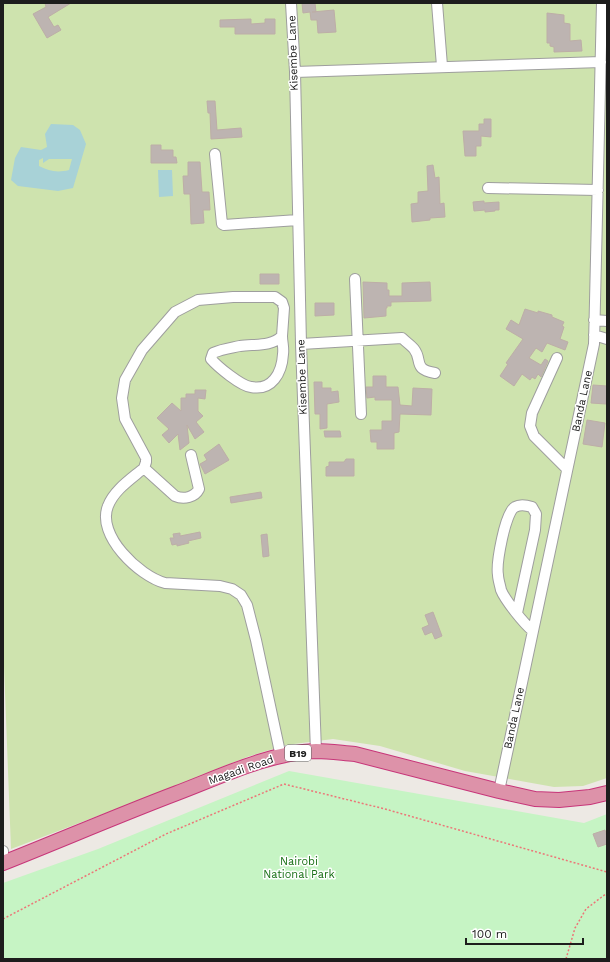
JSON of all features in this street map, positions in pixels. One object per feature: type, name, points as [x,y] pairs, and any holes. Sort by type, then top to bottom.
[{"type":"highway","name":"Magadi Road","points":[[3,863],[130,811],[261,761],[316,751],[355,754],[499,791],[534,798],[559,800],[590,797],[607,793]]},
{"type":"street","name":"Kisembe Lane","points":[[291,3],[295,72],[301,344],[316,751]]},
{"type":"street","points":[[437,3],[442,66]]},
{"type":"street","name":"Banda Lane","points":[[499,791],[594,344],[598,190],[603,123],[601,62],[602,3]]},
{"type":"street","points":[[295,72],[601,62]]},
{"type":"street","points":[[215,154],[222,224],[298,220]]},
{"type":"street","points":[[488,188],[598,190]]},
{"type":"street","points":[[355,279],[361,414]]},
{"type":"street","points":[[281,757],[248,605],[241,595],[232,589],[220,586],[165,583],[158,581],[139,569],[118,548],[110,534],[106,517],[108,507],[117,492],[144,468],[146,462],[146,458],[125,419],[122,398],[125,380],[142,350],[175,312],[198,300],[234,297],[275,297],[282,302],[284,308],[282,336],[284,354],[276,380],[267,385],[250,387],[225,372],[211,359],[213,353],[242,346],[266,344],[277,341],[282,336]]},
{"type":"street","points":[[594,320],[607,321]]},
{"type":"street","points":[[594,335],[607,339]]},
{"type":"street","points":[[301,344],[402,338],[415,349],[423,370],[435,373]]},
{"type":"street","points":[[557,358],[532,413],[530,426],[534,436],[567,468]]},
{"type":"street","points":[[144,468],[175,496],[185,498],[198,492],[199,489],[190,455]]},
{"type":"street","points":[[517,613],[535,530],[536,514],[532,507],[524,505],[514,508],[508,516],[501,544],[498,574],[502,591],[517,613],[524,623],[533,631]]},
{"type":"street","points":[[3,851],[3,863]]},
{"type":"path","points":[[3,919],[166,834],[284,784],[385,809],[607,872]]},
{"type":"path","points":[[566,959],[575,928],[586,909],[607,893]]},
{"type":"green space","points":[[3,3],[607,3],[607,778],[583,786],[554,787],[465,771],[380,746],[333,739],[286,745],[247,757],[11,849],[3,640]]},
{"type":"green space","name":"Nairobi National Park","points":[[289,771],[584,823],[607,814],[607,959],[3,959],[3,883],[98,849]]},
{"type":"water","points":[[51,124],[73,125],[80,130],[86,144],[73,188],[58,191],[18,186],[11,180],[15,158],[21,147],[41,150],[47,147],[45,134]],"holes":[[[43,158],[43,163],[49,159],[72,159],[69,170],[65,171],[53,171],[39,166],[39,160]]]},
{"type":"water","points":[[158,170],[172,170],[173,196],[159,197]]},
{"type":"building","points":[[45,3],[71,3],[48,17],[54,27],[58,25],[61,30],[47,38],[33,14],[46,7]]},
{"type":"building","points":[[302,3],[315,3],[316,12],[334,10],[336,32],[318,33],[317,20],[311,20],[310,12],[303,13]]},
{"type":"building","points":[[547,13],[564,15],[564,23],[570,24],[570,41],[581,40],[582,51],[554,52],[554,47],[550,46],[550,43],[547,43]]},
{"type":"building","points":[[251,19],[251,24],[265,23],[265,19],[275,19],[275,34],[235,34],[235,27],[220,27],[220,20]]},
{"type":"building","points":[[207,101],[215,101],[217,130],[241,128],[242,137],[211,139],[210,113],[208,113]]},
{"type":"building","points":[[484,119],[491,119],[491,137],[481,136],[481,146],[476,146],[476,156],[465,156],[463,131],[479,131],[479,124],[484,124]]},
{"type":"building","points":[[151,145],[161,145],[161,150],[173,150],[173,157],[176,157],[177,163],[151,163]]},
{"type":"building","points":[[188,162],[200,162],[202,192],[209,192],[210,210],[203,210],[204,223],[191,224],[190,194],[184,194],[183,176],[188,176]]},
{"type":"building","points":[[433,165],[435,178],[439,177],[440,204],[444,203],[445,217],[430,218],[430,220],[412,222],[411,204],[418,203],[418,192],[428,191],[427,166]]},
{"type":"building","points":[[484,201],[484,203],[499,202],[499,210],[485,212],[485,210],[474,211],[473,202]]},
{"type":"building","points":[[260,274],[279,274],[279,284],[260,284]]},
{"type":"building","points":[[363,282],[387,283],[389,296],[402,296],[402,283],[430,282],[431,301],[391,302],[391,306],[387,306],[386,308],[386,316],[364,318]]},
{"type":"building","points":[[315,303],[334,303],[334,315],[315,316]]},
{"type":"building","points":[[525,309],[552,315],[552,317],[564,322],[560,339],[568,342],[565,350],[547,343],[542,352],[536,348],[529,358],[541,365],[545,359],[548,361],[541,377],[538,374],[535,379],[532,377],[530,380],[522,374],[514,386],[500,376],[508,364],[506,363],[523,339],[506,329],[511,320],[519,325]]},
{"type":"building","points":[[373,376],[386,376],[386,387],[398,387],[400,405],[412,406],[413,388],[432,389],[431,415],[400,414],[399,432],[394,433],[394,449],[377,449],[377,442],[371,442],[370,430],[382,430],[382,421],[392,421],[392,400],[375,400],[375,397],[367,398],[366,387],[373,387]]},
{"type":"building","points":[[314,382],[322,382],[322,388],[331,388],[331,392],[338,391],[339,402],[327,404],[327,428],[320,429],[320,414],[315,414]]},
{"type":"building","points":[[593,385],[607,386],[606,404],[591,403]]},
{"type":"building","points":[[195,390],[206,390],[205,399],[198,398],[198,411],[203,416],[196,422],[204,432],[195,439],[187,425],[189,443],[180,450],[178,434],[169,443],[162,435],[169,429],[157,418],[172,403],[181,411],[181,398],[186,398],[186,394],[195,394]]},
{"type":"building","points":[[587,420],[605,423],[602,447],[583,444]]},
{"type":"building","points":[[324,431],[340,431],[341,437],[325,437]]},
{"type":"building","points":[[219,444],[229,460],[205,474],[200,464],[207,460],[204,455]]},
{"type":"building","points":[[346,459],[354,459],[354,476],[326,476],[326,467],[329,466],[329,462],[344,462]]},
{"type":"building","points":[[261,492],[262,498],[231,503],[230,497]]},
{"type":"building","points":[[200,532],[201,538],[188,541],[189,543],[177,546],[177,544],[172,545],[170,538],[174,538],[173,534],[180,533],[180,536]]},
{"type":"building","points":[[267,534],[269,556],[263,557],[261,535]]},
{"type":"building","points":[[433,612],[442,636],[435,639],[432,632],[425,635],[422,628],[429,625],[425,615]]},
{"type":"building","points":[[605,830],[607,844],[598,847],[593,834]]}]
